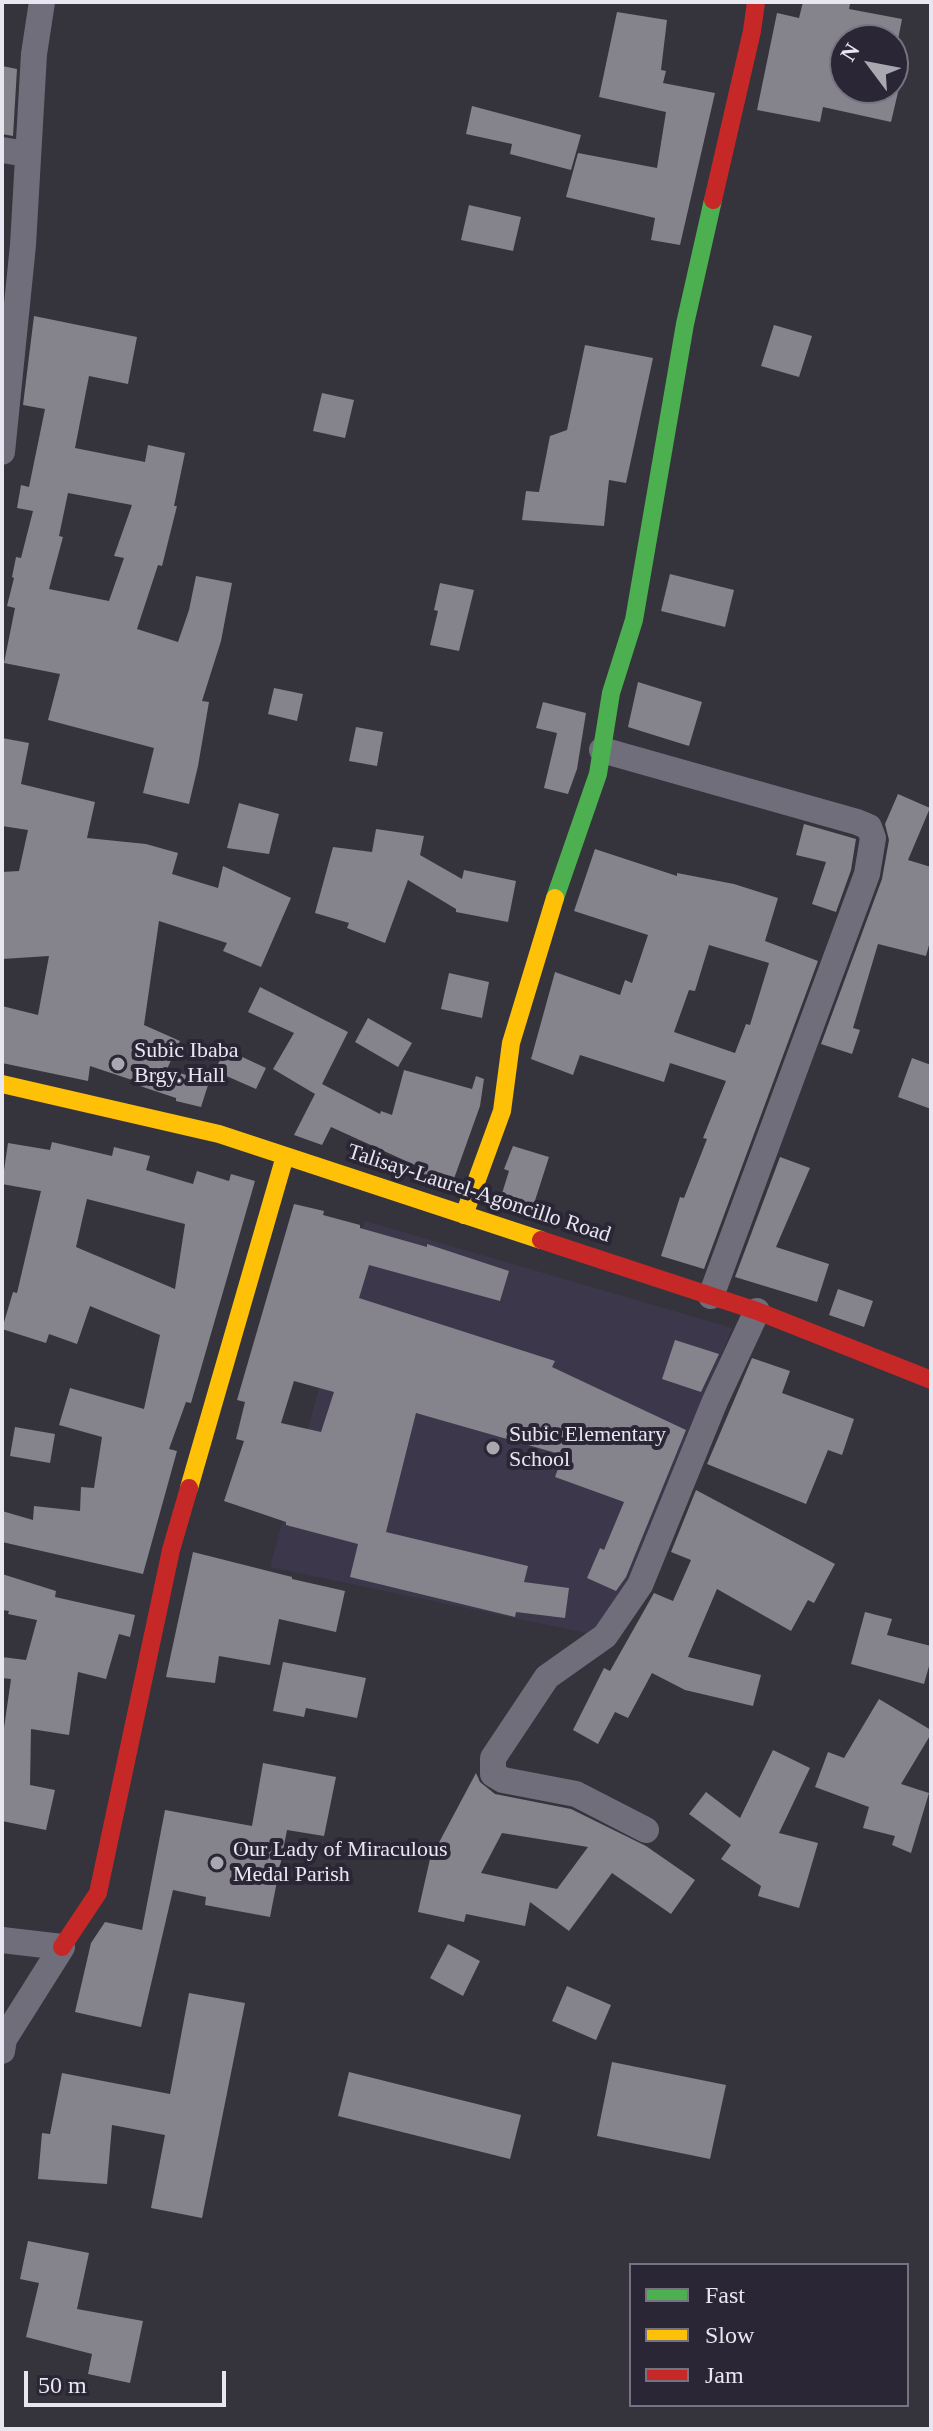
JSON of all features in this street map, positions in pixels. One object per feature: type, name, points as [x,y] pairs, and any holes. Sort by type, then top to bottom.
[{"type":"street","points":[[2,452],[23,245],[15,152],[42,2]]},
{"type":"street","points":[[464,1215],[502,1111],[511,1043],[558,887],[598,774],[611,693],[634,620],[685,324],[756,2]]},
{"type":"street","points":[[602,750],[857,822],[869,827],[873,838],[867,874],[711,1296]]},
{"type":"street","name":"Talisay-Laurel-Agoncillo Road","points":[[2,1084],[219,1134],[757,1311],[931,1380]]},
{"type":"street","points":[[2,2051],[4,2039],[98,1893],[171,1550],[285,1156]]},
{"type":"street","points":[[646,1830],[576,1794],[503,1780],[493,1774],[493,1758],[547,1677],[605,1636],[640,1585],[715,1401],[757,1311]]},
{"type":"street","points":[[2,1940],[62,1947]]},
{"type":"shaded area","name":"Subic Elementary School","points":[[365,1221],[732,1328],[623,1601],[591,1634],[270,1567]]},
{"type":"building","points":[[803,2],[850,4],[849,9],[902,19],[901,24],[829,24],[829,104],[895,104],[891,122],[823,107],[820,122],[757,110],[777,13],[799,18]]},
{"type":"building","points":[[617,12],[667,20],[661,70],[666,71],[663,83],[715,93],[680,245],[651,240],[655,218],[566,197],[578,153],[657,168],[666,112],[599,97]]},
{"type":"building","points":[[2,66],[17,69],[13,136],[2,134]]},
{"type":"building","points":[[472,106],[581,135],[571,170],[510,154],[512,144],[466,134]]},
{"type":"building","points":[[469,205],[521,217],[513,251],[461,240]]},
{"type":"building","points":[[34,316],[137,337],[128,384],[89,376],[75,448],[145,462],[148,445],[185,453],[174,506],[177,506],[162,566],[158,565],[137,629],[178,642],[196,576],[232,583],[221,641],[202,701],[209,702],[189,804],[143,793],[154,748],[48,720],[60,674],[4,663],[15,608],[7,606],[12,577],[16,557],[21,558],[33,511],[17,508],[21,485],[29,487],[45,409],[23,405]],"holes":[[[68,493],[132,505],[114,556],[124,558],[109,601],[49,589],[63,537],[59,536]]]},
{"type":"building","points":[[774,325],[812,336],[799,377],[761,366]]},
{"type":"building","points":[[585,345],[653,358],[626,483],[609,480],[604,526],[522,520],[526,491],[539,492],[550,436],[567,430]]},
{"type":"building","points":[[322,393],[354,400],[345,438],[313,431]]},
{"type":"building","points":[[670,574],[734,590],[725,627],[661,611]]},
{"type":"building","points":[[440,583],[474,590],[459,651],[430,645],[438,611],[434,610]]},
{"type":"building","points":[[638,682],[702,702],[689,746],[628,727]]},
{"type":"building","points":[[274,688],[303,694],[297,721],[268,714]]},
{"type":"building","points":[[543,702],[586,713],[577,769],[568,794],[544,788],[557,733],[536,728]]},
{"type":"building","points":[[356,727],[383,732],[377,766],[349,761]]},
{"type":"building","points":[[2,738],[29,743],[21,784],[95,802],[87,838],[146,844],[178,853],[172,874],[218,888],[223,866],[291,898],[261,967],[223,951],[227,943],[159,921],[144,1025],[180,1041],[167,1069],[209,1082],[201,1107],[176,1101],[176,1098],[137,1085],[138,1082],[90,1066],[88,1081],[2,1063],[2,1006],[38,1015],[49,956],[2,959],[2,872],[19,871],[28,830],[2,826]]},
{"type":"building","points":[[898,794],[930,808],[908,860],[931,867],[931,938],[926,956],[878,944],[853,1028],[860,1030],[852,1054],[821,1044],[882,879],[889,840],[885,824]]},
{"type":"building","points":[[239,803],[279,814],[269,854],[227,848]]},
{"type":"building","points":[[804,824],[856,839],[851,870],[836,912],[812,904],[826,862],[796,855]]},
{"type":"building","points":[[376,829],[424,836],[420,855],[462,879],[464,870],[516,881],[508,922],[456,912],[456,909],[408,880],[385,943],[347,928],[349,923],[315,913],[333,847],[372,852]]},
{"type":"building","points":[[595,849],[677,876],[677,873],[734,884],[778,898],[765,941],[818,961],[704,1269],[661,1256],[680,1197],[684,1198],[726,1081],[670,1063],[664,1082],[580,1055],[573,1075],[531,1059],[555,972],[620,995],[625,980],[632,983],[648,935],[574,911]],"holes":[[[709,945],[769,963],[750,1025],[746,1024],[735,1053],[674,1032],[689,990],[695,991]]]},
{"type":"building","points":[[449,973],[489,982],[482,1018],[441,1009]]},
{"type":"building","points":[[260,987],[348,1032],[322,1084],[380,1114],[381,1111],[392,1115],[404,1070],[472,1089],[476,1076],[484,1079],[480,1106],[451,1187],[415,1175],[417,1166],[331,1127],[322,1145],[294,1135],[315,1094],[273,1069],[294,1033],[248,1012]]},
{"type":"building","points":[[368,1018],[412,1043],[398,1067],[355,1042]]},
{"type":"building","points":[[225,1049],[266,1068],[256,1089],[215,1071]]},
{"type":"building","points":[[912,1058],[931,1065],[931,1109],[898,1097]]},
{"type":"building","points":[[52,1142],[112,1156],[114,1147],[150,1156],[146,1170],[193,1184],[197,1171],[229,1181],[231,1174],[255,1181],[191,1403],[186,1402],[169,1449],[177,1451],[143,1574],[2,1542],[2,1511],[33,1520],[34,1506],[80,1511],[81,1487],[94,1488],[102,1437],[59,1425],[70,1388],[144,1409],[160,1335],[90,1306],[77,1344],[49,1334],[46,1343],[2,1329],[13,1292],[17,1293],[41,1191],[2,1184],[8,1143],[50,1150]],"holes":[[[87,1199],[185,1224],[175,1289],[76,1247]]]},
{"type":"building","points":[[513,1146],[549,1157],[531,1213],[499,1203],[509,1171],[504,1169]]},
{"type":"building","points":[[780,1157],[810,1168],[776,1247],[829,1264],[817,1302],[735,1277]]},
{"type":"building","points":[[294,1204],[324,1211],[323,1215],[360,1225],[360,1228],[427,1247],[427,1244],[509,1271],[500,1301],[369,1265],[359,1298],[555,1361],[552,1367],[686,1430],[626,1577],[616,1591],[587,1578],[600,1548],[604,1550],[624,1502],[555,1477],[563,1455],[416,1413],[386,1532],[528,1566],[524,1582],[569,1588],[565,1618],[516,1612],[515,1617],[350,1577],[358,1544],[286,1525],[286,1522],[224,1501],[244,1441],[236,1439],[245,1402],[237,1400]],"holes":[[[294,1381],[334,1392],[321,1432],[281,1423]]]},
{"type":"building","points":[[838,1289],[873,1301],[864,1327],[829,1315]]},
{"type":"building","points":[[675,1340],[719,1354],[701,1392],[662,1379]]},
{"type":"building","points":[[752,1358],[790,1371],[782,1393],[854,1419],[842,1455],[828,1450],[806,1504],[707,1464]]},
{"type":"building","points":[[15,1427],[55,1434],[50,1463],[10,1456]]},
{"type":"building","points":[[696,1490],[835,1564],[814,1603],[808,1600],[791,1631],[717,1589],[688,1657],[761,1675],[753,1706],[685,1690],[652,1673],[628,1718],[615,1712],[598,1744],[573,1730],[604,1668],[610,1671],[654,1593],[673,1601],[691,1560],[671,1552]]},
{"type":"building","points":[[193,1552],[345,1591],[336,1632],[279,1619],[270,1665],[219,1656],[215,1683],[166,1677]]},
{"type":"building","points":[[2,1574],[56,1591],[55,1597],[135,1615],[130,1637],[119,1634],[106,1679],[78,1672],[69,1735],[31,1729],[30,1785],[55,1790],[46,1830],[2,1821],[2,1742],[11,1679],[2,1678],[2,1657],[26,1660],[37,1620],[2,1610]]},
{"type":"building","points":[[865,1612],[892,1619],[887,1635],[931,1646],[924,1684],[851,1664]]},
{"type":"building","points":[[283,1662],[366,1678],[357,1718],[306,1708],[304,1717],[273,1711]]},
{"type":"building","points":[[879,1699],[931,1730],[901,1784],[929,1793],[911,1853],[892,1845],[895,1836],[863,1828],[869,1807],[815,1787],[828,1752],[844,1758]]},
{"type":"building","points":[[773,1750],[810,1768],[779,1833],[818,1843],[799,1908],[758,1896],[761,1886],[721,1859],[731,1845],[689,1814],[706,1792],[740,1818]]},
{"type":"building","points":[[263,1763],[336,1777],[324,1836],[287,1830],[270,1917],[205,1905],[206,1897],[173,1890],[141,2027],[75,2012],[91,1943],[105,1922],[142,1930],[165,1810],[252,1826]]},
{"type":"building","points":[[476,1773],[480,1782],[495,1794],[571,1809],[646,1846],[695,1880],[671,1914],[612,1873],[569,1931],[530,1902],[525,1926],[466,1914],[464,1922],[418,1912],[432,1850],[435,1850]],"holes":[[[502,1833],[588,1847],[557,1889],[481,1873]]]},
{"type":"building","points":[[448,1944],[480,1961],[463,1996],[430,1978]]},
{"type":"building","points":[[567,1986],[611,2005],[596,2040],[552,2021]]},
{"type":"building","points":[[189,1993],[245,2003],[202,2218],[151,2208],[165,2135],[112,2125],[107,2184],[38,2179],[42,2133],[50,2134],[62,2073],[170,2094]]},
{"type":"building","points":[[612,2062],[726,2085],[710,2159],[597,2136]]},
{"type":"building","points":[[349,2072],[521,2115],[510,2159],[338,2116]]},
{"type":"building","points":[[28,2241],[89,2253],[77,2309],[143,2321],[130,2383],[88,2374],[92,2354],[26,2337],[39,2283],[20,2279]]},
{"type":"traffic: fast","points":[[555,898],[598,774],[611,693],[634,620],[685,324],[713,200]]},
{"type":"traffic: slow","points":[[464,1215],[502,1111],[511,1043],[555,898]]},
{"type":"traffic: slow","points":[[2,1084],[219,1134],[541,1240]]},
{"type":"traffic: slow","points":[[189,1488],[285,1156]]},
{"type":"traffic: jam","points":[[713,200],[756,2]]},
{"type":"traffic: jam","points":[[541,1240],[757,1311],[931,1380]]},
{"type":"traffic: jam","points":[[62,1947],[98,1893],[171,1550],[189,1488]]},
{"type":"place","name":"Subic Ibaba Brgy. Hall","points":[[118,1064]]},
{"type":"place","name":"Subic Elementary School","points":[[493,1448]]},
{"type":"place","name":"Our Lady of Miraculous Medal Parish","points":[[217,1863]]}]
